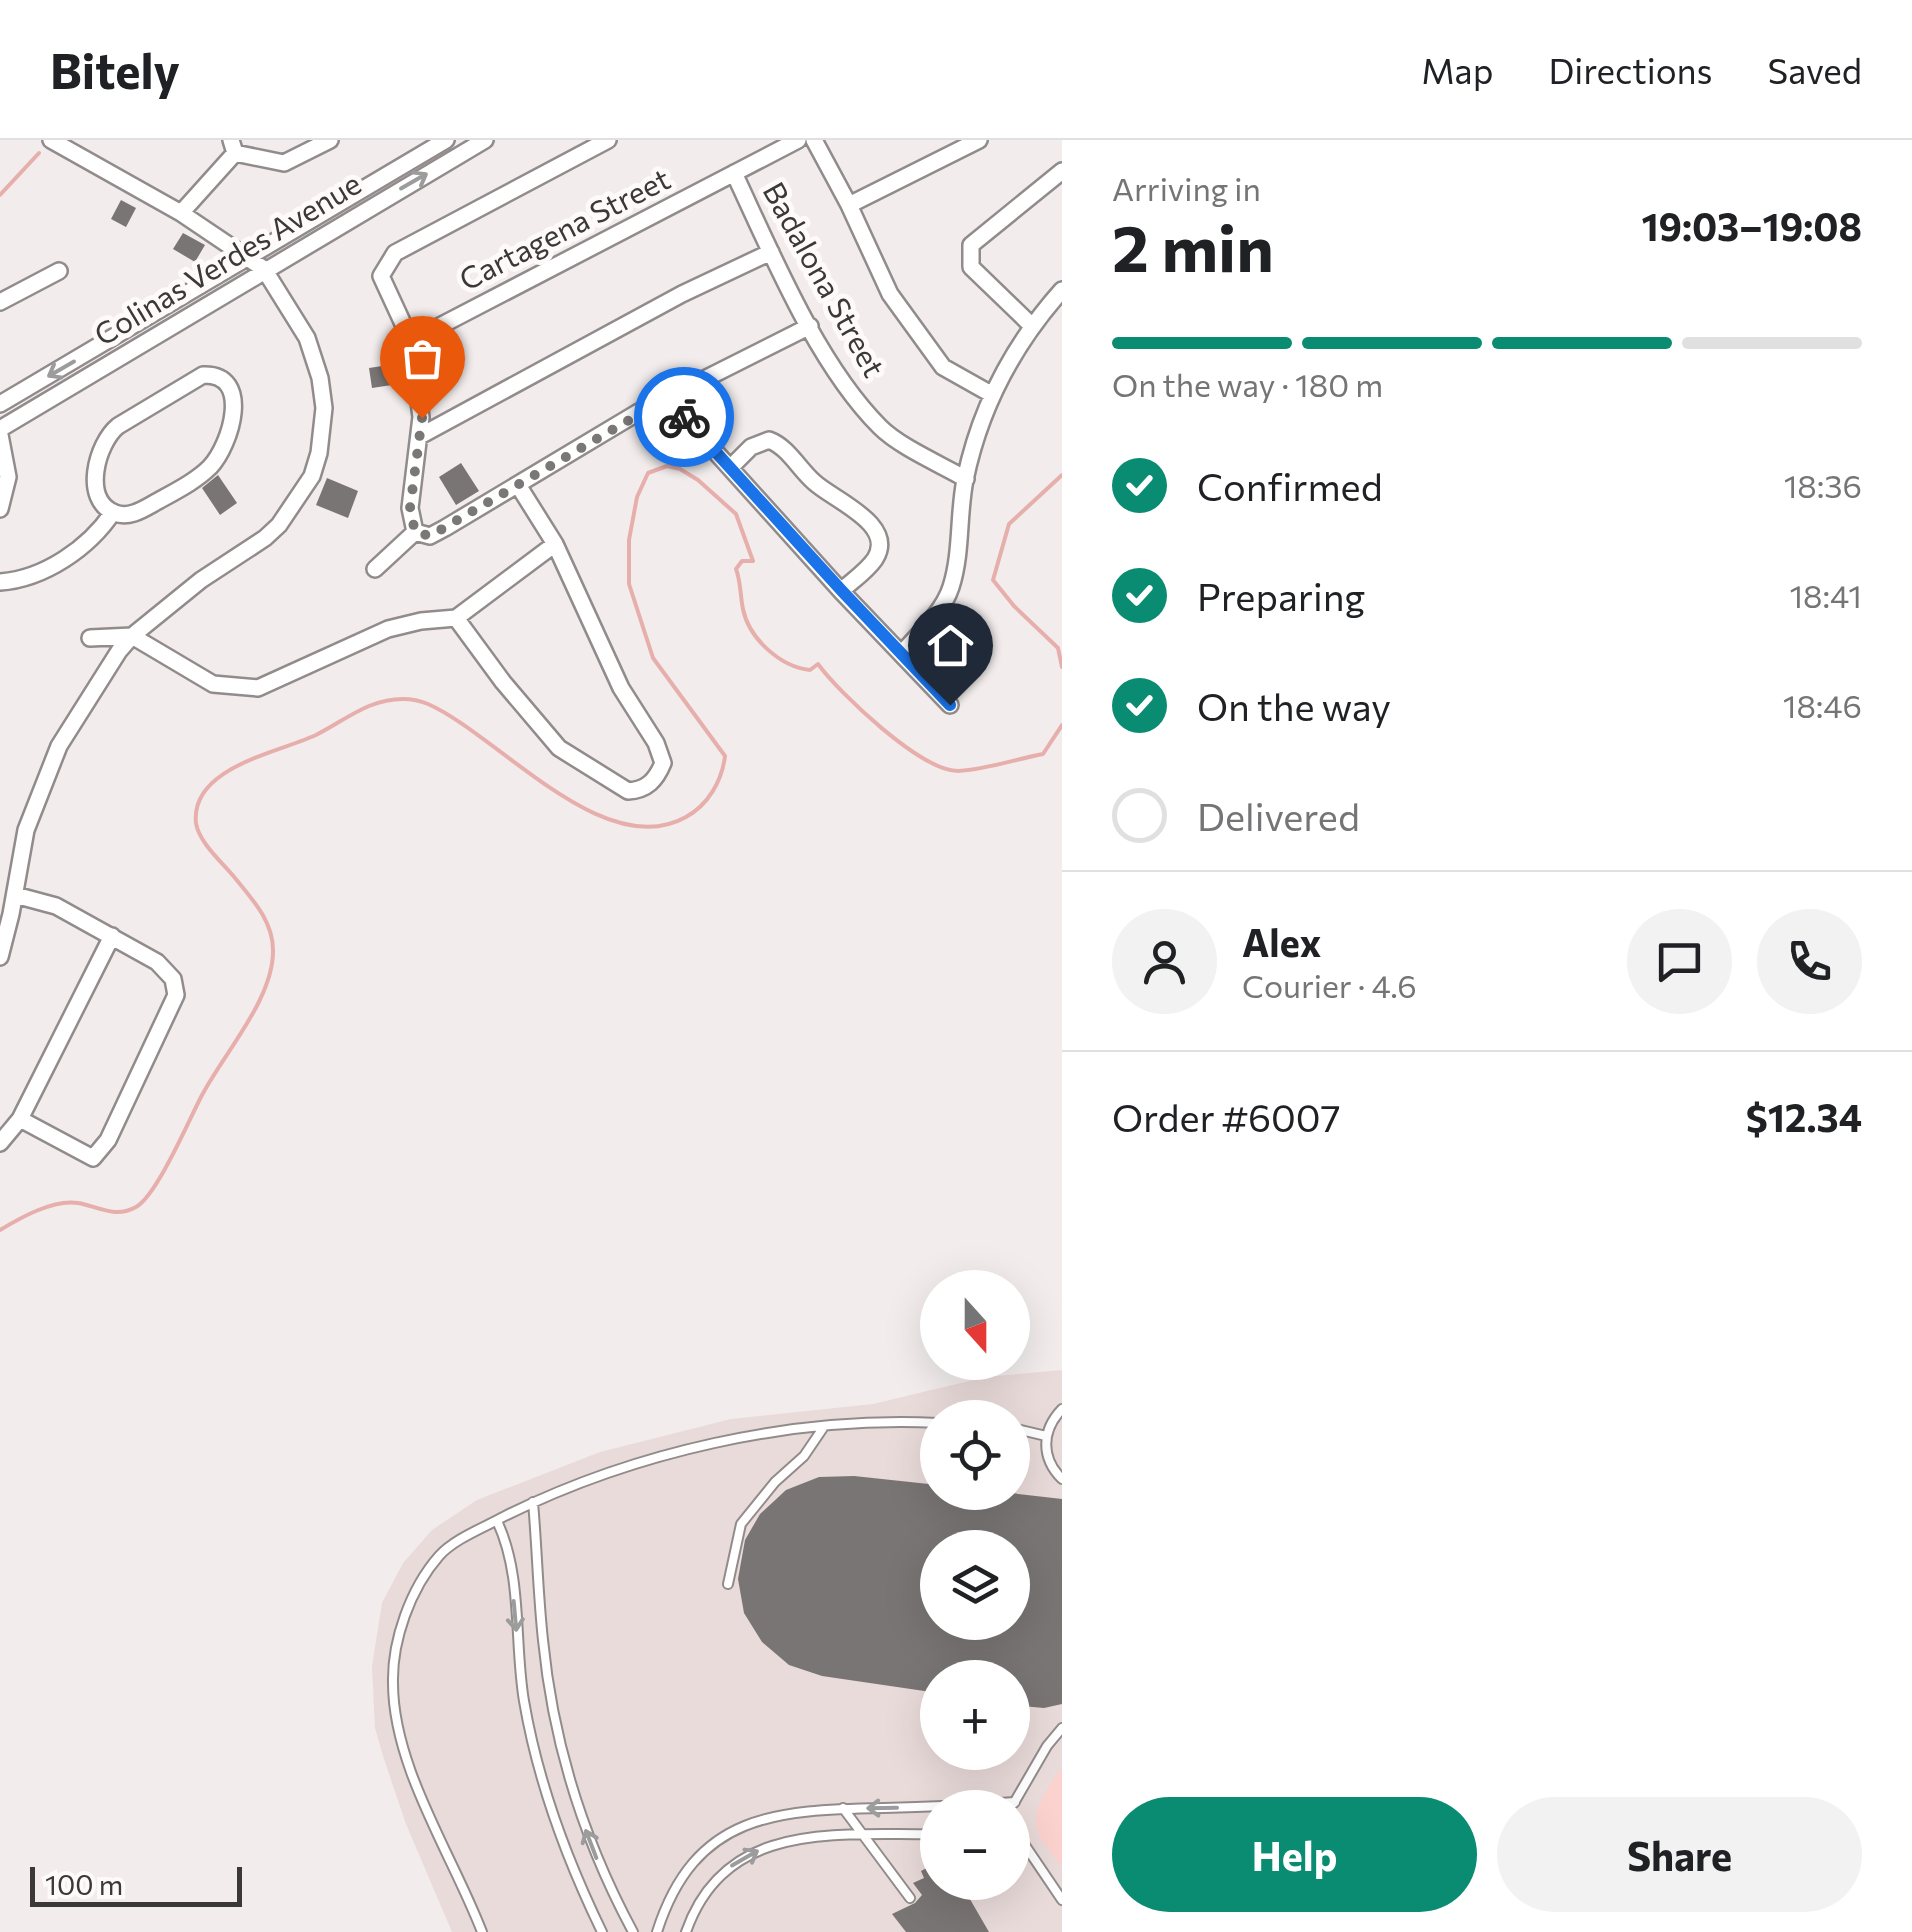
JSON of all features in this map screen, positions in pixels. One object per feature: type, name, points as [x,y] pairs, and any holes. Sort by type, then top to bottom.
[{"type":"street","points":[[0,957],[26,830],[59,746],[132,636],[201,580],[264,538],[297,503],[312,476],[324,428],[320,378],[307,338],[264,269],[181,212],[50,140]]},
{"type":"street","points":[[181,212],[233,146],[284,163],[330,140]]},
{"type":"street","name":"Colinas Verdes Avenue","points":[[0,404],[446,140]]},
{"type":"street","name":"Colinas Verdes Avenue","points":[[0,432],[264,269],[485,140]]},
{"type":"street","points":[[415,532],[410,508],[422,418],[411,341],[381,276],[395,253],[608,140]]},
{"type":"street","name":"Cartagena Street","points":[[411,341],[734,173],[769,147],[798,140]]},
{"type":"street","points":[[814,140],[890,294],[943,367],[990,394]]},
{"type":"street","points":[[849,205],[979,140]]},
{"type":"street","points":[[1031,325],[971,267],[970,245],[1062,170]]},
{"type":"street","name":"Badalona Street","points":[[734,173],[771,252],[848,390],[883,430],[966,478]]},
{"type":"street","points":[[420,436],[682,294],[771,252]]},
{"type":"street","points":[[0,302],[59,271]]},
{"type":"street","points":[[901,654],[928,624],[951,588],[966,478],[990,394],[1031,325],[1062,290]]},
{"type":"street","points":[[415,532],[430,536],[667,398],[810,326]]},
{"type":"street","points":[[211,375],[225,382],[234,409],[223,450],[212,464],[199,477],[139,512],[112,512],[102,500],[96,478],[97,457],[108,436],[197,377],[211,375]]},
{"type":"street","points":[[667,398],[950,705]]},
{"type":"street","points":[[0,432],[8,477],[0,509]]},
{"type":"street","points":[[730,468],[751,447],[769,440],[779,444],[816,484],[871,523],[880,540],[876,558],[842,591]]},
{"type":"street","points":[[456,618],[559,748],[628,791],[650,784],[663,762],[656,743],[620,688],[555,544],[518,485]]},
{"type":"street","points":[[0,582],[39,572],[73,552],[95,535],[112,512]]},
{"type":"street","points":[[375,569],[415,532]]},
{"type":"street","points":[[90,638],[132,636],[212,684],[258,688],[388,629],[456,618],[555,544]]},
{"type":"street","points":[[14,895],[56,906],[157,962],[173,978],[176,995],[108,1140],[94,1158],[20,1119]]},
{"type":"street","points":[[0,1143],[20,1119],[112,936]]},
{"type":"lane","points":[[1062,1409],[1046,1436],[1047,1456],[1062,1479]]},
{"type":"lane","points":[[482,1932],[397,1730],[393,1669],[400,1632],[440,1554],[561,1489],[674,1454],[753,1437],[857,1423],[920,1423]]},
{"type":"lane","points":[[728,1584],[741,1524],[775,1482],[804,1456],[823,1428]]},
{"type":"lane","points":[[1030,1432],[1046,1436]]},
{"type":"lane","points":[[532,1502],[543,1640],[556,1724],[579,1812],[600,1868],[633,1932]]},
{"type":"lane","points":[[496,1521],[510,1558],[523,1697],[535,1759],[574,1874],[602,1932]]},
{"type":"lane","points":[[1023,1790],[1061,1731]]},
{"type":"lane","points":[[657,1932],[681,1877],[708,1848],[734,1831],[781,1813],[920,1807]]},
{"type":"lane","points":[[843,1808],[910,1898]]},
{"type":"lane","points":[[686,1932],[712,1884],[747,1856],[787,1840],[920,1834]]},
{"type":"lane","points":[[1030,1852],[1061,1895]]},
{"type":"shaded area","points":[[1062,1370],[1062,1932],[452,1932],[406,1824],[375,1728],[372,1666],[382,1603],[403,1563],[432,1530],[477,1500],[600,1452],[731,1419],[873,1404],[973,1380],[1030,1380],[1030,1373]]},
{"type":"shaded area","points":[[1062,1769],[1062,1866],[1042,1841],[1036,1816]]},
{"type":"building","points":[[121,200],[136,208],[126,227],[111,219]]},
{"type":"building","points":[[183,233],[205,245],[195,262],[173,249]]},
{"type":"building","points":[[402,363],[405,383],[372,388],[369,368]]},
{"type":"building","points":[[461,463],[479,491],[456,505],[439,477]]},
{"type":"building","points":[[218,475],[237,503],[220,515],[202,488]]},
{"type":"building","points":[[327,478],[358,491],[348,518],[316,505]]},
{"type":"building","points":[[854,1476],[920,1483],[920,1510],[1030,1510],[1030,1495],[1062,1499],[1062,1704],[1030,1707],[1030,1660],[920,1660],[920,1690],[822,1676],[789,1665],[762,1642],[744,1613],[738,1579],[745,1540],[760,1514],[786,1490],[819,1477]]},
{"type":"building","points":[[920,1897],[970,1900],[989,1932],[906,1932],[892,1914]]},
{"type":"waterway","points":[[0,195],[39,153]]},
{"type":"waterway","points":[[0,1230],[37,1210],[58,1204],[78,1203],[121,1212],[136,1207],[162,1174],[210,1080],[256,1007],[271,969],[269,929],[254,902],[206,845],[196,823],[198,804],[207,788],[240,764],[316,735],[369,706],[406,699],[428,704],[456,720],[552,789],[587,810],[621,823],[654,827],[686,817],[707,799],[721,774],[725,756],[653,658],[629,584],[629,540],[637,497],[648,473],[667,466],[680,469],[736,514],[753,561],[742,561],[736,569],[742,604],[746,620],[759,641],[799,668],[810,670],[818,664],[862,711],[923,758],[958,771],[1043,754],[1062,725]]},
{"type":"waterway","points":[[1062,475],[1009,524],[993,580],[1058,648],[1062,667]]},
{"type":"way so far","points":[[422,418],[410,508],[415,532],[430,536],[667,398],[684,417]]},
{"type":"route","points":[[684,417],[950,705]]}]
